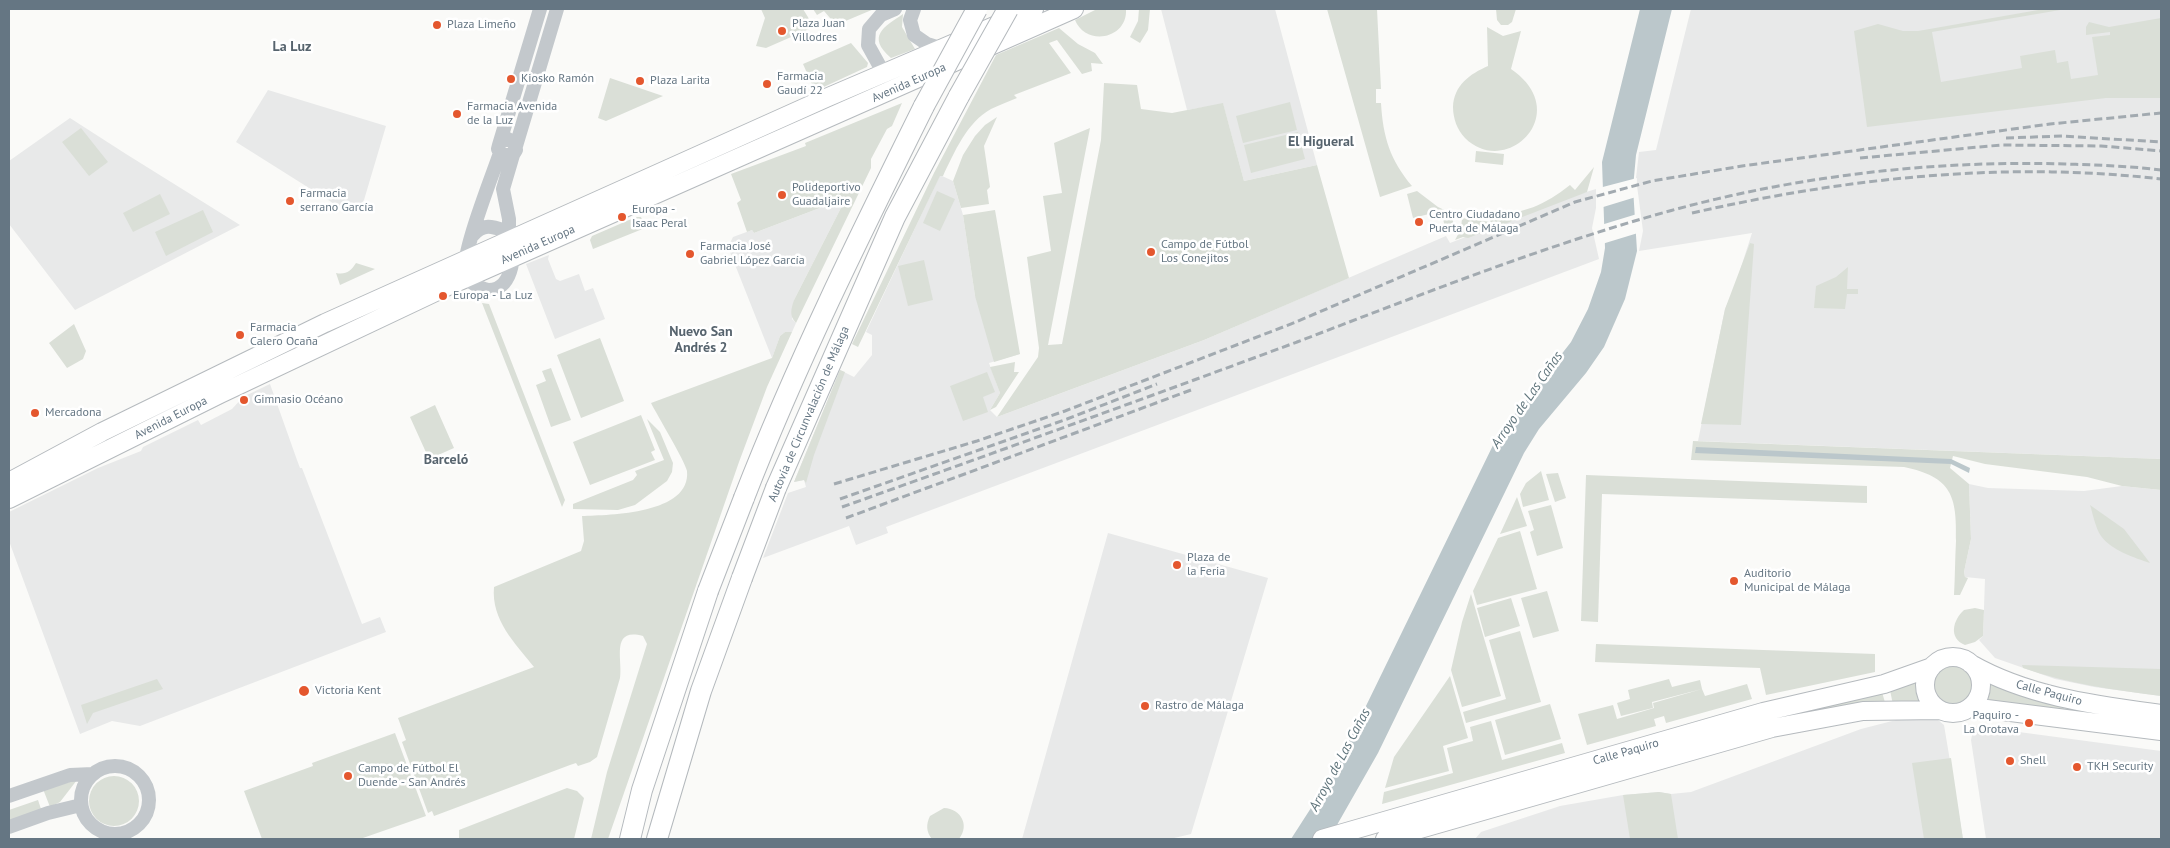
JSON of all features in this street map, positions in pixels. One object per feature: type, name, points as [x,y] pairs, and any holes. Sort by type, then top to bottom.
[{"type":"highway","name":"Autovía de Circunvalación de Málaga","points":[[630,839],[642,790],[708,591],[774,422],[872,212],[924,106],[978,9]]},
{"type":"highway","name":"Autovía de Circunvalación de Málaga","points":[[657,839],[701,691],[776,488],[895,217],[959,96],[1008,9]]},
{"type":"main road","name":"Avenida Europa","points":[[9,482],[102,432],[317,327],[465,260],[511,236],[1034,9]]},
{"type":"main road","name":"Avenida Europa","points":[[9,499],[225,392],[465,278],[908,84],[1074,9]]},
{"type":"main road","points":[[1952,658],[1962,659],[1971,664],[1977,671],[1980,680],[1980,690],[1971,707],[1956,713],[1940,710],[1930,702],[1925,691],[1926,678],[1932,667],[1943,659],[1952,658]]},
{"type":"main road","name":"Calle Paquiro","points":[[1971,664],[1987,674],[2014,684],[2069,700],[2161,714]]},
{"type":"main road","name":"Calle Paquiro","points":[[1329,837],[1763,712],[1884,684],[1932,667]]},
{"type":"main road","name":"Calle Paquiro","points":[[1971,707],[2161,731]]},
{"type":"main road","name":"Calle Paquiro","points":[[1385,839],[1772,728],[1863,710],[1940,710]]},
{"type":"street","points":[[513,258],[503,189],[507,149],[540,9]]},
{"type":"street","points":[[465,278],[463,271],[465,260],[473,235],[507,149],[557,9]]},
{"type":"street","points":[[895,9],[881,15],[869,29],[868,45],[884,74],[908,84]]},
{"type":"street","points":[[914,9],[910,20],[914,35],[927,44],[943,49]]},
{"type":"street","points":[[473,235],[479,228],[491,226],[511,236]]},
{"type":"street","points":[[9,796],[70,775],[93,774],[114,766],[132,771],[140,778],[146,788],[149,799],[145,816],[134,828],[126,832],[109,834],[94,827],[81,805],[82,790],[93,774]]},
{"type":"street","points":[[9,827],[48,813],[81,805]]},
{"type":"shaded area","name":"Plaza Juan Villodres","points":[[761,9],[803,9],[814,27],[766,48],[756,46],[765,18]]},
{"type":"shaded area","points":[[813,9],[874,9],[836,25],[824,11],[817,15]]},
{"type":"shaded area","points":[[1097,9],[1126,9],[1125,19],[1114,33],[1105,36],[1088,34],[1080,29],[1075,20]]},
{"type":"shaded area","points":[[1139,9],[1150,9],[1148,30],[1140,43],[1130,37],[1138,21]]},
{"type":"shaded area","points":[[1161,9],[1275,9],[1317,165],[1244,181],[1223,104],[1187,110]]},
{"type":"shaded area","points":[[1327,9],[1377,9],[1381,89],[1376,89],[1376,103],[1381,103],[1389,148],[1398,167],[1412,186],[1380,197]]},
{"type":"shaded area","points":[[1496,9],[1516,9],[1512,22],[1508,25],[1501,25],[1497,20]]},
{"type":"shaded area","points":[[1691,9],[2161,9],[2161,459],[1698,441],[1725,309],[1734,289],[1752,233],[1639,251],[1643,231],[1636,178],[1639,152],[1656,150]]},
{"type":"shaded area","points":[[2044,9],[2066,9],[1932,32],[1941,82],[2022,68],[2020,56],[2055,50],[2057,63],[2068,61],[2071,79],[2098,75],[2092,37],[2110,35],[2110,32],[2086,35],[2086,27],[2089,22],[2109,27],[2161,18],[2161,98],[2106,98],[1867,127],[1854,31],[1878,24],[1903,31],[1918,31]]},
{"type":"shaded area","points":[[903,14],[902,27],[915,49],[891,58],[880,44],[880,33]]},
{"type":"shaded area","points":[[1487,27],[1503,36],[1521,31],[1511,69],[1529,86],[1537,104],[1535,121],[1527,135],[1514,146],[1498,151],[1481,149],[1465,138],[1458,128],[1453,111],[1454,99],[1460,86],[1469,77],[1488,66]]},
{"type":"shaded area","points":[[1059,28],[1078,44],[1095,53],[1103,64],[1091,63],[1092,71],[1082,74],[1057,40],[1049,43],[1071,73],[1014,95],[1017,98],[991,109],[975,122],[962,139],[943,176],[940,176],[858,347],[852,344],[934,173],[996,55]]},
{"type":"shaded area","points":[[851,43],[868,63],[867,67],[815,91],[803,64]]},
{"type":"shaded area","points":[[610,78],[663,96],[606,121],[598,118]]},
{"type":"shaded area","name":"Campo de Fútbol Los Conejitos","points":[[1104,83],[1137,85],[1141,109],[1172,113],[1223,103],[1244,181],[1317,165],[1349,278],[1204,340],[997,417],[1038,357],[1039,348],[1027,257],[1051,251],[1043,196],[1062,193],[1054,143],[1090,128],[1048,345],[1062,344],[1101,140]]},
{"type":"shaded area","points":[[268,90],[386,126],[364,200],[358,208],[344,210],[236,142]]},
{"type":"shaded area","points":[[1290,102],[1297,130],[1243,143],[1236,116]]},
{"type":"shaded area","points":[[902,103],[892,126],[887,129],[871,159],[871,168],[796,323],[792,318],[791,312],[794,300],[846,198],[754,233],[752,230],[747,232],[737,203],[741,200],[731,174],[806,146],[805,143]]},
{"type":"shaded area","points":[[997,117],[984,146],[990,187],[987,190],[989,204],[961,208],[953,181],[963,155],[975,136],[985,125]]},
{"type":"shaded area","points":[[70,118],[240,225],[75,310],[9,224],[9,161]]},
{"type":"shaded area","points":[[81,128],[108,162],[89,176],[62,142]]},
{"type":"shaded area","points":[[1298,132],[1305,159],[1251,173],[1244,145]]},
{"type":"shaded area","points":[[1476,151],[1504,154],[1503,165],[1475,162]]},
{"type":"shaded area","points":[[1594,167],[1587,192],[1468,238],[1463,237],[1455,240],[1461,229],[1462,218],[1490,222],[1491,215],[1513,213],[1533,207],[1552,198],[1570,185],[1575,190]]},
{"type":"shaded area","points":[[940,175],[953,181],[963,215],[975,296],[1020,354],[989,363],[1000,393],[990,410],[997,417],[1204,340],[1446,236],[1450,243],[1596,189],[1596,208],[1592,228],[1599,259],[886,527],[888,533],[856,545],[849,526],[763,558],[788,493],[806,487],[804,480],[794,482],[840,370],[854,377],[872,355],[872,335],[866,332]]},
{"type":"shaded area","points":[[937,191],[955,199],[940,231],[923,223]]},
{"type":"shaded area","points":[[1417,191],[1438,207],[1453,214],[1453,226],[1445,227],[1441,211],[1413,218],[1407,194]]},
{"type":"shaded area","points":[[160,194],[170,214],[133,232],[123,213]]},
{"type":"shaded area","points":[[846,198],[794,300],[792,319],[796,323],[792,332],[785,332],[780,336],[772,358],[728,247],[733,237],[752,230],[754,233]]},
{"type":"shaded area","points":[[203,210],[213,232],[166,256],[155,232]]},
{"type":"shaded area","points":[[995,210],[1020,354],[994,362],[975,296],[963,215]]},
{"type":"shaded area","points":[[636,217],[641,217],[645,228],[593,249],[590,240],[592,236]]},
{"type":"shaded area","points":[[1750,243],[1754,244],[1741,425],[1701,424],[1725,309]]},
{"type":"shaded area","points":[[549,255],[548,259],[556,279],[560,281],[579,274],[585,291],[593,288],[605,319],[555,339],[526,264]]},
{"type":"shaded area","points":[[924,260],[933,300],[908,306],[898,266]]},
{"type":"shaded area","points":[[356,263],[375,269],[340,285],[336,273],[348,272]]},
{"type":"shaded area","points":[[1848,267],[1847,289],[1858,289],[1858,294],[1847,294],[1845,309],[1814,308],[1816,286],[1836,277]]},
{"type":"shaded area","points":[[482,303],[489,304],[565,500],[562,507]]},
{"type":"shaded area","points":[[74,324],[86,351],[83,359],[67,368],[49,343]]},
{"type":"shaded area","points":[[785,332],[792,332],[767,387],[739,462],[608,839],[591,839],[607,772],[647,644],[643,636],[633,634],[626,636],[620,647],[620,678],[597,757],[590,762],[578,766],[576,763],[570,765],[434,816],[432,811],[428,813],[402,742],[406,740],[398,718],[534,667],[512,640],[500,620],[494,599],[494,587],[581,551],[584,541],[582,516],[629,513],[663,504],[676,496],[685,485],[687,471],[651,403],[772,358],[780,336]]},
{"type":"shaded area","points":[[600,338],[624,401],[581,418],[557,355]]},
{"type":"shaded area","points":[[1015,362],[1014,372],[1019,372],[996,407],[990,410],[1000,393],[990,367]]},
{"type":"shaded area","points":[[551,368],[571,420],[551,427],[536,385],[546,381],[542,371]]},
{"type":"shaded area","points":[[840,370],[845,372],[814,455],[806,483],[804,480],[794,482]]},
{"type":"shaded area","points":[[987,372],[995,392],[983,397],[988,412],[963,421],[950,386]]},
{"type":"shaded area","points":[[270,384],[300,468],[302,468],[362,624],[380,617],[386,632],[140,726],[112,721],[80,734],[9,541],[9,512],[98,468],[141,451],[143,447],[198,420],[201,425],[232,409],[243,397]]},
{"type":"shaded area","points":[[435,405],[454,448],[429,459],[410,417]]},
{"type":"shaded area","points":[[641,415],[655,450],[651,452],[655,460],[590,485],[573,442]]},
{"type":"shaded area","points":[[647,419],[660,432],[673,463],[672,472],[667,481],[635,505],[618,510],[573,509],[573,504],[633,480],[637,475],[635,471],[664,460]]},
{"type":"shaded area","points":[[1693,441],[2161,459],[2161,490],[2122,486],[2087,477],[1985,464],[1953,456],[1950,468],[1969,484],[1971,539],[1964,572],[1965,577],[1968,578],[1960,595],[1954,595],[1956,525],[1953,500],[1942,483],[1933,476],[1904,467],[1691,460]]},
{"type":"shaded area","points":[[1541,471],[1549,500],[1523,507],[1520,494],[1526,483]]},
{"type":"shaded area","points":[[1558,473],[1566,498],[1555,502],[1546,474]]},
{"type":"shaded area","points":[[1586,475],[1867,486],[1867,503],[1602,494],[1598,622],[1581,621]]},
{"type":"shaded area","points":[[1969,484],[1988,488],[2084,491],[2122,486],[2161,490],[2161,696],[2094,687],[2055,679],[1995,658],[1979,640],[1983,636],[1985,579],[1965,577],[1964,572],[1971,539]]},
{"type":"shaded area","points":[[1517,497],[1527,526],[1500,534]]},
{"type":"shaded area","points":[[1551,505],[1563,548],[1537,556],[1530,532],[1534,530],[1528,511]]},
{"type":"shaded area","points":[[2090,505],[2124,529],[2150,563],[2124,553],[2105,541],[2097,529]]},
{"type":"shaded area","points":[[1520,531],[1537,589],[1477,605],[1473,591],[1498,538]]},
{"type":"shaded area","name":"Rastro de Málaga","points":[[1108,533],[1268,578],[1191,834],[1170,839],[1022,839]]},
{"type":"shaded area","points":[[1547,591],[1559,631],[1533,638],[1521,598]]},
{"type":"shaded area","points":[[1471,594],[1501,696],[1462,707],[1451,670],[1462,622]]},
{"type":"shaded area","points":[[1511,598],[1520,626],[1485,637],[1477,608]]},
{"type":"shaded area","points":[[1975,608],[1984,610],[1983,636],[1975,642],[1965,645],[1956,638],[1954,633],[1955,624],[1964,610]]},
{"type":"shaded area","points":[[1520,631],[1541,702],[1466,723],[1463,712],[1506,699],[1489,640]]},
{"type":"shaded area","points":[[1596,644],[1875,654],[1875,672],[1766,695],[1760,668],[1595,662]]},
{"type":"shaded area","points":[[1957,664],[1965,667],[1971,673],[1974,685],[1971,697],[1965,703],[1949,706],[1941,703],[1935,697],[1932,681],[1935,673],[1941,667]]},
{"type":"shaded area","points":[[2022,665],[2161,669],[2161,696],[2074,682],[2040,674],[2023,668]]},
{"type":"shaded area","points":[[1450,676],[1468,738],[1443,746],[1449,771],[1385,788],[1394,757]]},
{"type":"shaded area","points":[[1919,677],[1918,694],[1922,703],[1893,705],[1890,690]]},
{"type":"shaded area","points":[[157,679],[163,689],[93,713],[87,724],[81,705]]},
{"type":"shaded area","points":[[1669,679],[1672,687],[1700,680],[1702,689],[1652,702],[1653,708],[1621,716],[1617,703],[1630,699],[1628,690]]},
{"type":"shaded area","points":[[1987,679],[2065,704],[2063,712],[1981,705],[1987,694]]},
{"type":"shaded area","points":[[1747,684],[1752,699],[1666,723],[1664,716],[1654,719],[1656,726],[1587,745],[1578,714],[1613,705],[1617,719],[1654,708],[1653,703],[1702,689],[1705,696]]},
{"type":"shaded area","points":[[1882,692],[1886,706],[1582,777],[1580,770],[1762,718]]},
{"type":"shaded area","points":[[1550,704],[1561,739],[1505,755],[1495,720]]},
{"type":"shaded area","points":[[1900,719],[1937,719],[1944,725],[1963,839],[1475,839],[1481,832],[1560,806],[1623,795],[1691,792],[1861,729]]},
{"type":"shaded area","points":[[1491,721],[1502,760],[1562,743],[1565,753],[1382,804],[1384,792],[1453,773],[1447,748],[1473,741],[1470,727]]},
{"type":"shaded area","points":[[1974,726],[2161,751],[2161,839],[1986,839],[1971,740]]},
{"type":"shaded area","name":"Campo de Fútbol El Duende - San Andrés","points":[[395,733],[426,816],[360,839],[262,839],[244,791],[313,766],[312,763]]},
{"type":"shaded area","points":[[1951,758],[1963,839],[1924,839],[1912,763]]},
{"type":"shaded area","points":[[109,776],[119,776],[132,783],[139,796],[139,806],[132,819],[119,826],[109,826],[100,822],[93,815],[89,806],[89,796],[93,787],[100,780]]},
{"type":"shaded area","points":[[77,780],[60,802],[50,807],[43,789]]},
{"type":"shaded area","points":[[567,788],[577,791],[584,798],[574,839],[459,839],[459,830]]},
{"type":"shaded area","points":[[1659,792],[1671,794],[1678,839],[1630,839],[1623,795]]},
{"type":"shaded area","points":[[38,800],[41,809],[9,821],[9,810]]},
{"type":"shaded area","points":[[944,808],[955,811],[964,823],[959,839],[932,839],[929,834],[927,825],[930,816]]},
{"type":"water","name":"Arroyo de Las Cañas","points":[[1640,9],[1672,9],[1636,155],[1633,188],[1637,251],[1625,299],[1604,347],[1586,373],[1539,429],[1524,453],[1378,753],[1329,839],[1291,839],[1329,780],[1346,747],[1497,437],[1571,342],[1588,309],[1601,272],[1605,248],[1602,162]]},
{"type":"water","points":[[1696,447],[1951,459],[1970,468],[1969,473],[1951,464],[1695,453]]},
{"type":"pier","points":[[1637,178],[1636,197],[1600,208],[1599,188]]},
{"type":"pier","points":[[1637,214],[1638,233],[1602,244],[1601,225]]},
{"type":"railway","points":[[834,484],[977,441],[1065,411],[1296,322],[1575,202],[1652,181],[1742,166],[2050,124],[2161,113]]},
{"type":"railway","points":[[2006,138],[2062,136],[2161,142]]},
{"type":"railway","points":[[1860,158],[2001,145],[2101,146],[2161,151]]},
{"type":"railway","points":[[842,507],[1184,384],[1430,291],[1564,243],[1705,202],[1807,181],[1910,168],[2013,163],[2101,165],[2161,170]]},
{"type":"railway","points":[[1692,213],[1808,190],[1925,176],[2043,172],[2161,179]]},
{"type":"railway","points":[[840,499],[1067,419],[1157,384]]},
{"type":"railway","points":[[846,518],[1191,390]]},
{"type":"place","name":"Plaza Limeño","points":[[437,25]]},
{"type":"place","name":"Plaza Juan Villodres","points":[[782,31]]},
{"type":"place","name":"Kiosko Ramón","points":[[511,79]]},
{"type":"place","name":"Plaza Larita","points":[[640,81]]},
{"type":"place","name":"Farmacia Gaudí 22","points":[[767,84]]},
{"type":"place","name":"Farmacia Avenida de la Luz","points":[[457,114]]},
{"type":"place","name":"Polideportivo Guadaljaire","points":[[782,195]]},
{"type":"place","name":"Farmacia serrano García","points":[[290,201]]},
{"type":"place","name":"Europa - Isaac Peral","points":[[622,217]]},
{"type":"place","name":"Centro Ciudadano Puerta de Málaga","points":[[1419,222]]},
{"type":"place","name":"Campo de Fútbol Los Conejitos","points":[[1151,252]]},
{"type":"place","name":"Farmacia José Gabriel López García","points":[[690,254]]},
{"type":"place","name":"Europa - La Luz","points":[[443,296]]},
{"type":"place","name":"Farmacia Calero Ocaña","points":[[240,335]]},
{"type":"place","name":"Gimnasio Océano","points":[[244,400]]},
{"type":"place","name":"Mercadona","points":[[35,413]]},
{"type":"place","name":"Plaza de la Feria","points":[[1177,565]]},
{"type":"place","name":"Auditorio Municipal de Málaga","points":[[1734,581]]},
{"type":"place","name":"Victoria Kent","points":[[304,691]]},
{"type":"place","name":"Rastro de Málaga","points":[[1145,706]]},
{"type":"place","name":"Paquiro - La Orotava","points":[[2029,723]]},
{"type":"place","name":"Shell","points":[[2010,761]]},
{"type":"place","name":"TKH Security","points":[[2077,767]]},
{"type":"place","name":"Campo de Fútbol El Duende - San Andrés","points":[[348,776]]},
{"type":"district","name":"La Luz","points":[[292,47]]},
{"type":"district","name":"El Higueral","points":[[1321,142]]},
{"type":"district","name":"Nuevo San Andrés 2","points":[[701,340]]},
{"type":"district","name":"Barceló","points":[[446,460]]}]
